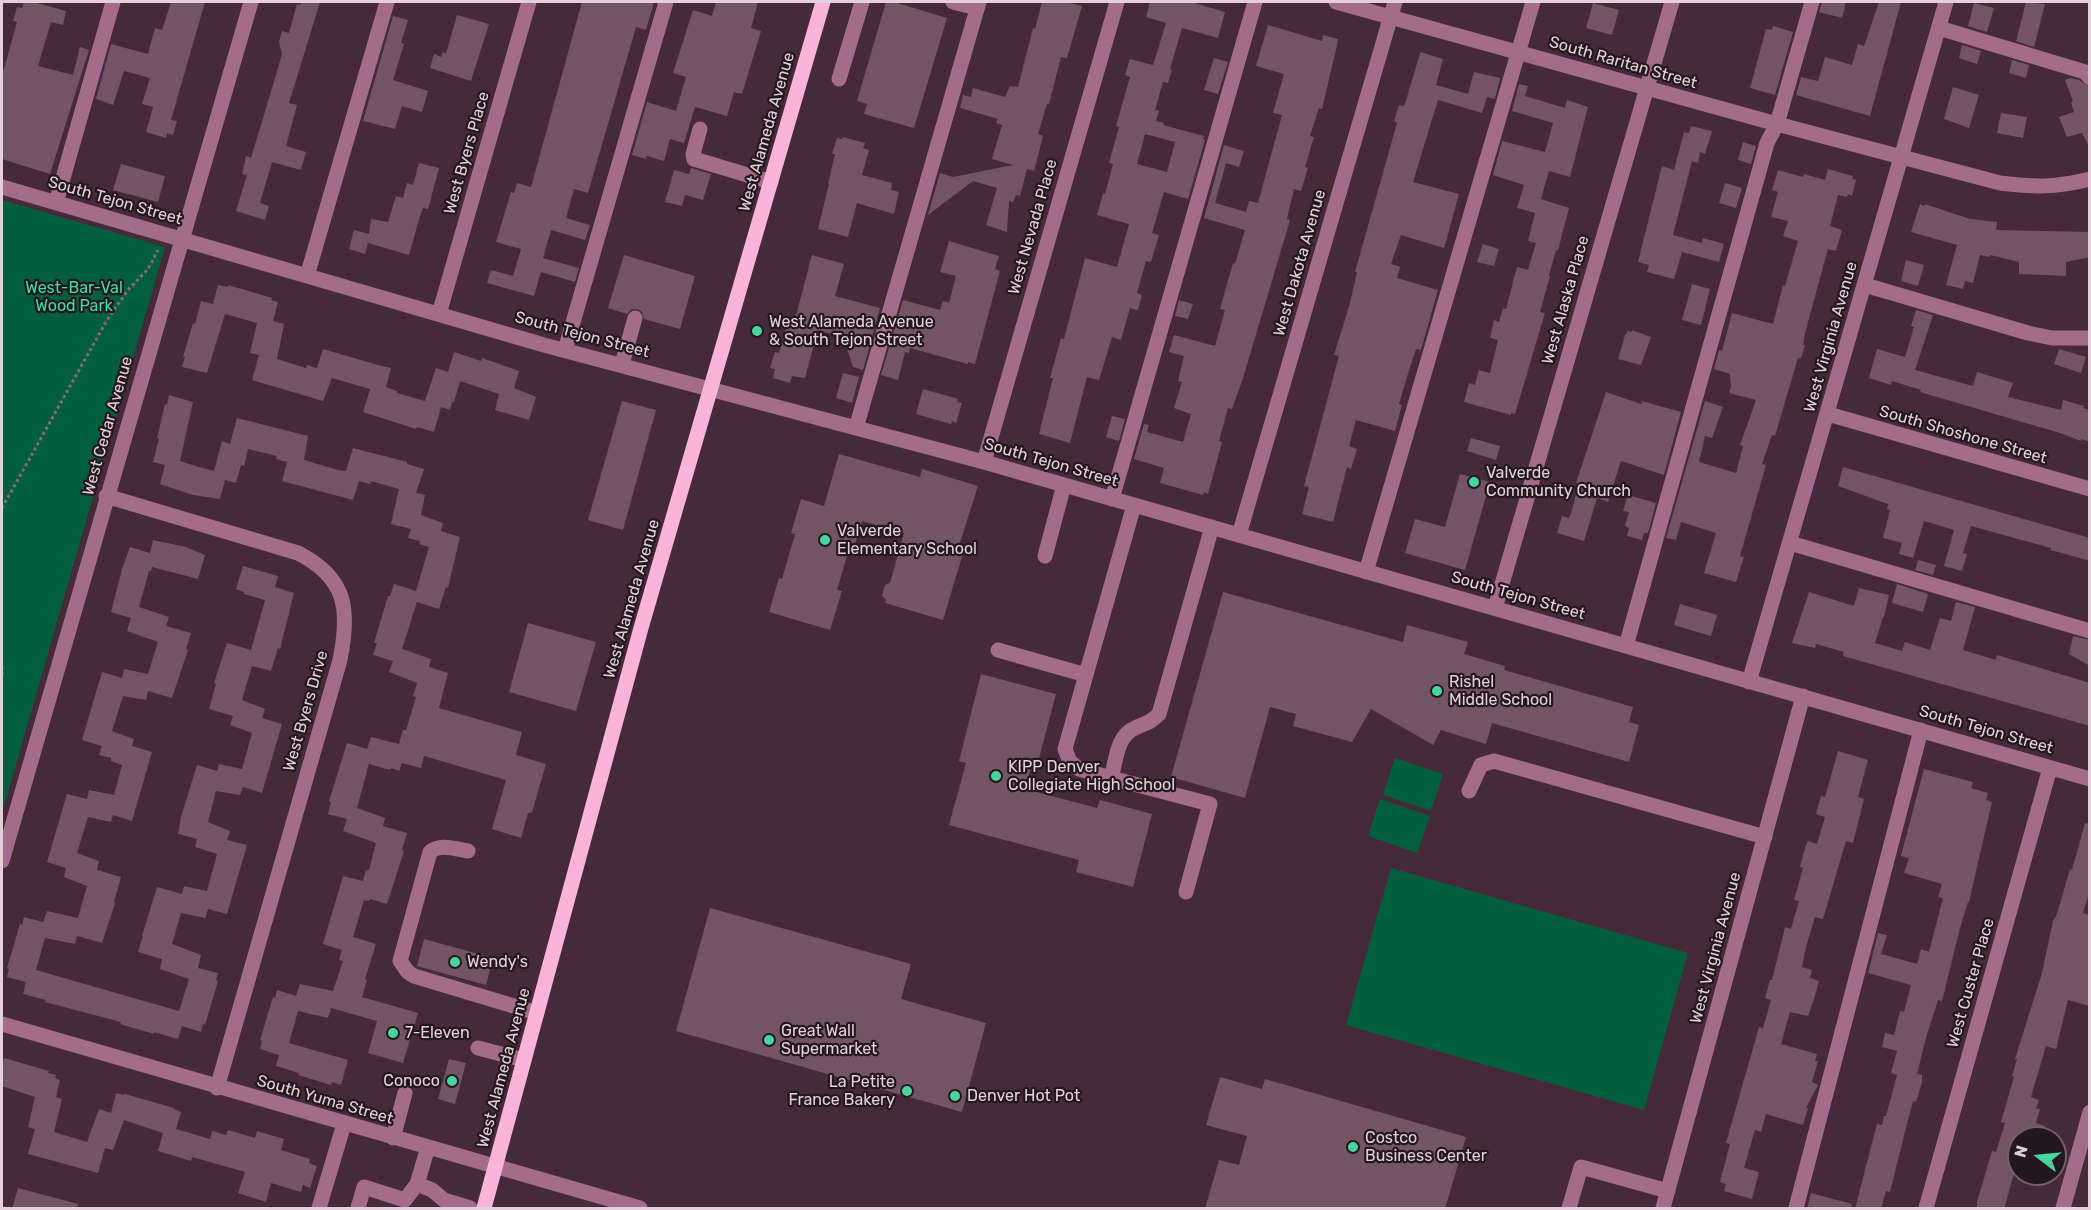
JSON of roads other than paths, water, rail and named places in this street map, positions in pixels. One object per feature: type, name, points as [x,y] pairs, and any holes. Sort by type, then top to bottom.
[{"type":"main road","name":"West Alameda Avenue","points":[[484,1209],[641,628],[823,2]]},
{"type":"street","points":[[56,202],[113,2]]},
{"type":"street","name":"West Cedar Avenue","points":[[2,861],[251,2]]},
{"type":"street","points":[[307,276],[387,2]]},
{"type":"street","name":"West Byers Place","points":[[439,314],[529,2]]},
{"type":"street","points":[[565,350],[666,2]]},
{"type":"street","points":[[839,79],[862,2]]},
{"type":"street","points":[[856,428],[978,5],[952,2]]},
{"type":"street","name":"West Nevada Place","points":[[984,462],[1116,2]]},
{"type":"street","points":[[1112,499],[1255,2]]},
{"type":"street","name":"South Raritan Street","points":[[1336,2],[1393,9],[1518,52],[1647,89],[1902,158],[2010,184],[2063,186],[2090,180]]},
{"type":"street","points":[[1366,572],[1533,2]]},
{"type":"street","name":"West Alaska Place","points":[[1495,608],[1672,2]]},
{"type":"street","points":[[1626,646],[1767,142],[1777,124],[1812,2]]},
{"type":"street","name":"West Virginia Avenue","points":[[1749,682],[1947,2]]},
{"type":"street","name":"West Dakota Avenue","points":[[1239,535],[1393,9]]},
{"type":"street","points":[[1939,28],[2085,72],[2090,78]]},
{"type":"street","points":[[700,129],[693,154],[694,159],[771,182]]},
{"type":"street","name":"South Tejon Street","points":[[2,187],[565,350],[984,462],[2090,779]]},
{"type":"street","points":[[1865,285],[2028,333],[2052,338],[2090,338]]},
{"type":"street","points":[[622,364],[635,318]]},
{"type":"street","name":"South Shoshone Street","points":[[1828,414],[2090,489]]},
{"type":"street","points":[[1045,556],[1064,485]]},
{"type":"street","name":"West Byers Drive","points":[[106,496],[298,553],[316,562],[330,575],[344,606],[344,641],[340,660],[217,1088]]},
{"type":"street","points":[[1134,505],[1065,749],[1070,762],[1079,769],[1210,804],[1186,892]]},
{"type":"street","points":[[1111,778],[1121,741],[1127,732],[1149,724],[1159,714],[1212,527]]},
{"type":"street","points":[[1790,543],[2090,631]]},
{"type":"street","points":[[998,650],[1086,675]]},
{"type":"street","name":"West Virginia Avenue","points":[[1663,1209],[1803,696]]},
{"type":"street","points":[[1796,1209],[1921,730]]},
{"type":"street","points":[[1469,791],[1481,765],[1494,760],[1765,837]]},
{"type":"street","name":"West Custer Place","points":[[1926,1209],[2050,768]]},
{"type":"street","points":[[468,851],[440,847],[430,852],[400,961],[414,976],[537,1014]]},
{"type":"street","name":"South Yuma Street","points":[[2,1024],[640,1209]]},
{"type":"street","points":[[478,1048],[524,1060]]},
{"type":"street","points":[[393,1138],[405,1093]]},
{"type":"street","points":[[2063,1209],[2090,1112]]},
{"type":"street","points":[[320,1209],[344,1124]]},
{"type":"street","points":[[358,1209],[364,1187],[405,1200],[417,1184],[428,1148]]},
{"type":"street","points":[[1569,1209],[1581,1167],[1668,1191]]},
{"type":"street","points":[[417,1184],[432,1190],[444,1200],[470,1209]]},
{"type":"place","name":"West Alameda Avenue & South Tejon Street","points":[[757,331]]},
{"type":"place","name":"Valverde Community Church","points":[[1474,482]]},
{"type":"place","name":"Valverde Elementary School","points":[[825,540]]},
{"type":"place","name":"Rishel Middle School","points":[[1437,691]]},
{"type":"place","name":"KIPP Denver Collegiate High School","points":[[996,776]]},
{"type":"place","name":"Wendy's","points":[[455,962]]},
{"type":"place","name":"7-Eleven","points":[[393,1033]]},
{"type":"place","name":"Great Wall Supermarket","points":[[769,1040]]},
{"type":"place","name":"Conoco","points":[[452,1081]]},
{"type":"place","name":"La Petite France Bakery","points":[[907,1091]]},
{"type":"place","name":"Denver Hot Pot","points":[[955,1096]]},
{"type":"place","name":"Costco Business Center","points":[[1353,1147]]},
{"type":"park label","name":"West-Bar-Val Wood Park","points":[[74,297]]}]
